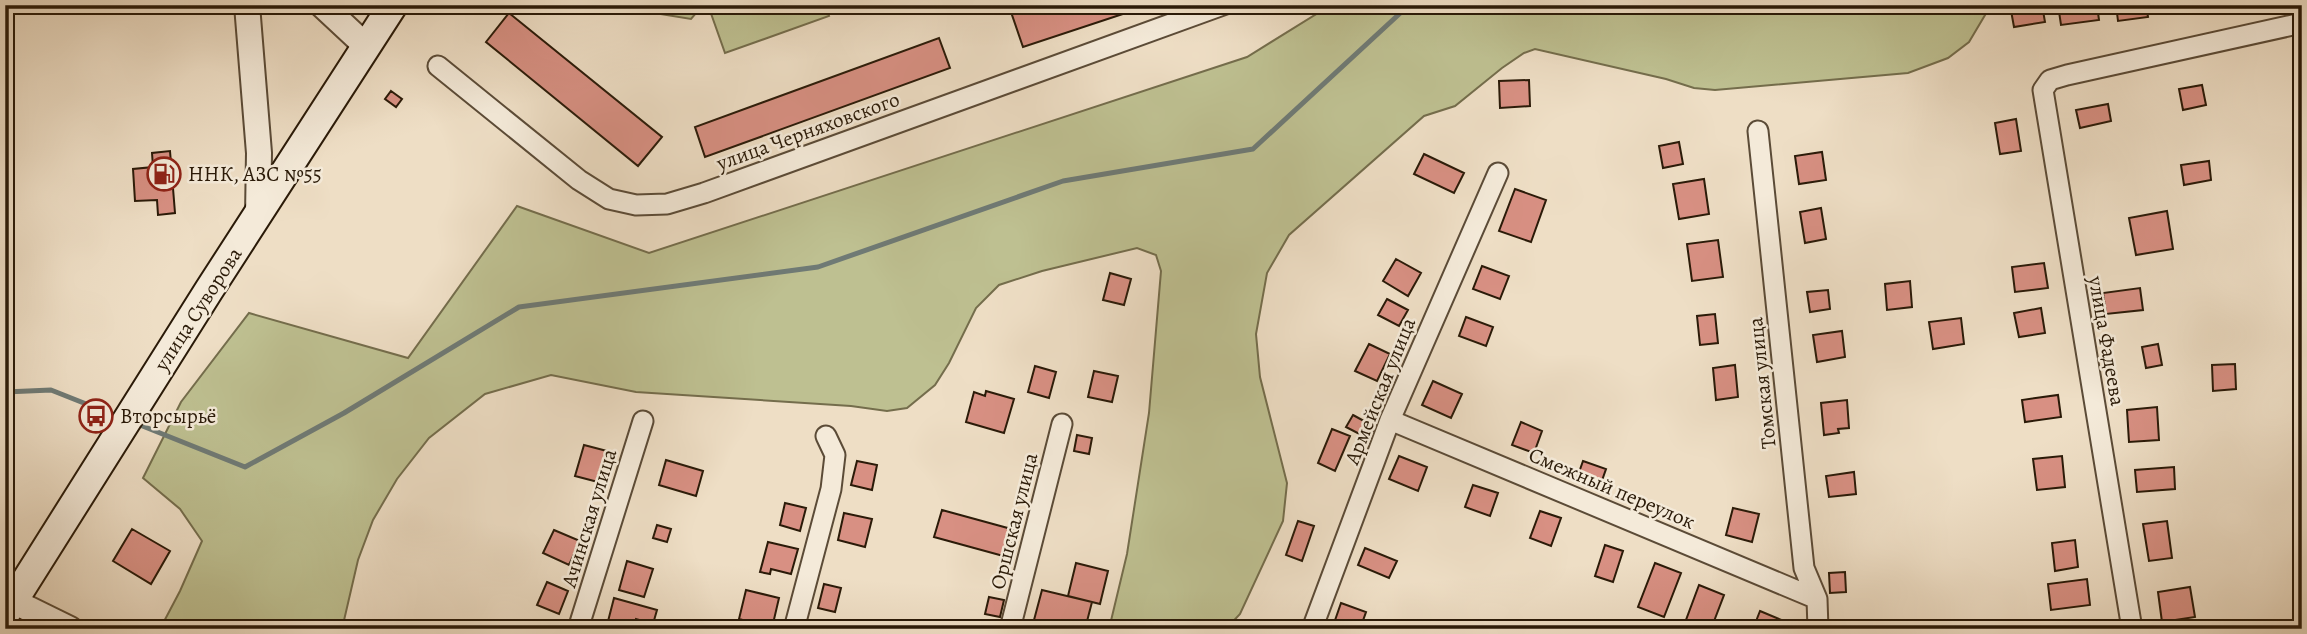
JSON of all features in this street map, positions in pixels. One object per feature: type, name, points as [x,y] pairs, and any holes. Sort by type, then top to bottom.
[{"type":"main road","name":"улица Суворова","points":[[9,608],[393,5]]},
{"type":"street","points":[[247,5],[259,153],[258,215]]},
{"type":"street","points":[[322,5],[366,46]]},
{"type":"street","name":"улица Черняховского","points":[[438,66],[579,180],[609,199],[636,205],[667,204],[1223,5]]},
{"type":"street","name":"улица Фадеева","points":[[2132,629],[2043,90],[2050,80],[2067,75],[2302,23]]},
{"type":"street","name":"Томская улица","points":[[1758,131],[1804,568],[1817,599],[1818,629]]},
{"type":"street","name":"Армейская улица","points":[[1312,629],[1390,420],[1498,173]]},
{"type":"street","name":"Смежный переулок","points":[[1390,420],[1817,599]]},
{"type":"street","name":"Ачинская улица","points":[[579,629],[643,421]]},
{"type":"street","name":"Оршская улица","points":[[1010,629],[1062,424]]},
{"type":"street","points":[[794,629],[831,489],[835,455],[826,436]]},
{"type":"street","points":[[9,608],[70,629]]},
{"type":"green space","points":[[605,5],[703,5],[691,19]]},
{"type":"green space","points":[[708,5],[825,5],[829,16],[725,53]]},
{"type":"green space","points":[[1331,5],[1991,5],[1969,42],[1948,58],[1908,73],[1715,90],[1694,88],[1535,49],[1502,68],[1455,106],[1424,116],[1289,235],[1267,273],[1256,334],[1260,377],[1287,483],[1283,521],[1240,614],[1226,629],[1109,629],[1127,554],[1149,413],[1161,271],[1156,255],[1137,248],[1042,271],[999,285],[976,308],[935,385],[907,408],[887,411],[851,406],[636,392],[551,375],[485,394],[429,438],[397,479],[373,520],[358,560],[342,629],[160,629],[202,541],[180,509],[143,478],[181,402],[249,313],[408,358],[517,206],[649,253],[1247,57]]},
{"type":"building","points":[[1031,5],[1150,5],[1023,47],[1011,12]]},
{"type":"building","points":[[2010,5],[2042,5],[2045,22],[2014,27]]},
{"type":"building","points":[[2058,5],[2097,5],[2099,20],[2061,25]]},
{"type":"building","points":[[2116,5],[2146,5],[2148,17],[2118,21]]},
{"type":"building","points":[[509,13],[662,137],[638,166],[486,42]]},
{"type":"building","points":[[939,38],[950,68],[705,157],[695,127]]},
{"type":"building","points":[[1529,80],[1530,106],[1500,108],[1499,81]]},
{"type":"building","points":[[2202,85],[2206,105],[2183,110],[2179,89]]},
{"type":"building","points":[[391,91],[402,99],[396,107],[385,99]]},
{"type":"building","points":[[2108,104],[2111,121],[2080,128],[2076,110]]},
{"type":"building","points":[[2016,119],[2021,151],[2000,154],[1995,123]]},
{"type":"building","points":[[1679,142],[1683,164],[1663,168],[1659,146]]},
{"type":"building","points":[[170,151],[175,213],[158,215],[157,200],[135,201],[133,169],[153,167],[152,153]]},
{"type":"building","points":[[1822,152],[1826,180],[1799,184],[1795,156]]},
{"type":"building","points":[[1424,154],[1464,173],[1454,193],[1414,174]]},
{"type":"building","points":[[2209,161],[2211,180],[2184,185],[2181,165]]},
{"type":"building","points":[[1704,179],[1709,214],[1679,219],[1673,184]]},
{"type":"building","points":[[1515,189],[1546,200],[1531,242],[1499,231]]},
{"type":"building","points":[[1821,208],[1826,239],[1805,243],[1800,212]]},
{"type":"building","points":[[2167,211],[2173,249],[2136,255],[2129,218]]},
{"type":"building","points":[[1718,240],[1723,277],[1692,281],[1687,244]]},
{"type":"building","points":[[1396,259],[1421,273],[1408,296],[1383,281]]},
{"type":"building","points":[[2044,263],[2048,288],[2015,292],[2012,267]]},
{"type":"building","points":[[1482,266],[1509,276],[1500,299],[1473,289]]},
{"type":"building","points":[[1110,273],[1131,279],[1124,305],[1103,300]]},
{"type":"building","points":[[1910,281],[1912,307],[1887,310],[1885,284]]},
{"type":"building","points":[[2140,288],[2143,310],[2106,314],[2103,293]]},
{"type":"building","points":[[1828,290],[1830,309],[1810,312],[1807,292]]},
{"type":"building","points":[[1387,299],[1408,310],[1399,326],[1378,315]]},
{"type":"building","points":[[2041,308],[2045,333],[2019,337],[2014,313]]},
{"type":"building","points":[[1715,314],[1718,343],[1700,345],[1697,316]]},
{"type":"building","points":[[1466,317],[1493,327],[1486,346],[1459,336]]},
{"type":"building","points":[[1961,318],[1964,344],[1933,349],[1929,322]]},
{"type":"building","points":[[1842,331],[1845,357],[1817,362],[1813,335]]},
{"type":"building","points":[[1369,344],[1390,354],[1377,381],[1355,371]]},
{"type":"building","points":[[2158,344],[2162,365],[2146,368],[2142,347]]},
{"type":"building","points":[[2235,364],[2236,389],[2213,391],[2212,365]]},
{"type":"building","points":[[1735,365],[1738,397],[1716,400],[1713,368]]},
{"type":"building","points":[[1035,366],[1056,372],[1049,398],[1028,392]]},
{"type":"building","points":[[1094,371],[1118,376],[1112,402],[1088,397]]},
{"type":"building","points":[[1433,381],[1462,394],[1451,418],[1422,405]]},
{"type":"building","points":[[986,391],[1014,399],[1004,433],[966,422],[974,392],[985,396]]},
{"type":"building","points":[[2058,395],[2061,417],[2025,422],[2022,400]]},
{"type":"building","points":[[1847,400],[1849,428],[1838,429],[1839,433],[1824,435],[1821,403]]},
{"type":"building","points":[[2157,407],[2159,440],[2129,442],[2127,410]]},
{"type":"building","points":[[1353,415],[1375,427],[1369,439],[1346,427]]},
{"type":"building","points":[[1521,422],[1542,431],[1534,453],[1512,445]]},
{"type":"building","points":[[1332,429],[1350,436],[1335,471],[1318,463]]},
{"type":"building","points":[[1077,435],[1092,438],[1089,454],[1074,451]]},
{"type":"building","points":[[584,445],[607,451],[598,482],[575,476]]},
{"type":"building","points":[[1399,456],[1427,467],[1418,491],[1389,479]]},
{"type":"building","points":[[2062,456],[2065,487],[2037,490],[2033,459]]},
{"type":"building","points":[[666,460],[703,471],[696,496],[659,485]]},
{"type":"building","points":[[857,461],[877,465],[872,490],[851,485]]},
{"type":"building","points":[[1583,461],[1606,469],[1599,489],[1576,481]]},
{"type":"building","points":[[2174,467],[2175,489],[2137,492],[2135,470]]},
{"type":"building","points":[[1854,472],[1856,494],[1829,497],[1826,476]]},
{"type":"building","points":[[1473,485],[1498,493],[1490,516],[1465,507]]},
{"type":"building","points":[[785,503],[806,508],[800,531],[780,525]]},
{"type":"building","points":[[1733,508],[1759,514],[1752,542],[1726,535]]},
{"type":"building","points":[[942,510],[1015,530],[1007,557],[934,537]]},
{"type":"building","points":[[1540,511],[1561,518],[1551,546],[1530,538]]},
{"type":"building","points":[[844,513],[872,519],[865,547],[838,540]]},
{"type":"building","points":[[1298,521],[1314,526],[1302,561],[1286,555]]},
{"type":"building","points":[[2167,521],[2172,558],[2149,561],[2143,524]]},
{"type":"building","points":[[657,525],[671,529],[667,542],[653,538]]},
{"type":"building","points":[[132,529],[170,551],[151,584],[113,561]]},
{"type":"building","points":[[554,530],[580,541],[569,565],[543,553]]},
{"type":"building","points":[[2075,540],[2078,567],[2055,571],[2052,543]]},
{"type":"building","points":[[768,542],[798,549],[791,574],[771,569],[770,574],[760,572]]},
{"type":"building","points":[[1605,545],[1623,551],[1613,582],[1595,576]]},
{"type":"building","points":[[1365,548],[1397,561],[1389,578],[1358,565]]},
{"type":"building","points":[[627,561],[653,569],[644,597],[619,590]]},
{"type":"building","points":[[1076,563],[1108,571],[1100,604],[1068,596]]},
{"type":"building","points":[[1655,563],[1681,573],[1664,617],[1638,607]]},
{"type":"building","points":[[1845,572],[1846,592],[1830,593],[1829,573]]},
{"type":"building","points":[[2087,579],[2090,605],[2051,610],[2048,584]]},
{"type":"building","points":[[547,582],[568,591],[559,614],[537,605]]},
{"type":"building","points":[[824,584],[841,588],[835,612],[818,608]]},
{"type":"building","points":[[1699,585],[1724,595],[1711,629],[1686,620]]},
{"type":"building","points":[[2190,587],[2195,617],[2162,622],[2158,592]]},
{"type":"building","points":[[746,590],[779,598],[772,628],[739,619]]},
{"type":"building","points":[[1042,590],[1092,602],[1085,629],[1072,629],[1034,620]]},
{"type":"building","points":[[989,597],[1004,600],[1000,617],[985,614]]},
{"type":"building","points":[[614,598],[657,610],[653,624],[636,619],[634,629],[606,629]]},
{"type":"building","points":[[1341,603],[1366,612],[1360,629],[1332,629]]},
{"type":"building","points":[[1760,611],[1784,621],[1781,629],[1753,629]]},
{"type":"waterway","points":[[135,423],[245,467],[344,413],[519,307],[818,267],[1063,181],[1253,149],[1409,5]]},
{"type":"waterway","points":[[1790,5],[1823,9],[1827,5]]},
{"type":"waterway","points":[[5,392],[51,390],[119,417]]},
{"type":"place","name":"ННК, АЗС №55","points":[[164,174]]},
{"type":"place","name":"Вторсырьё","points":[[96,416]]}]
